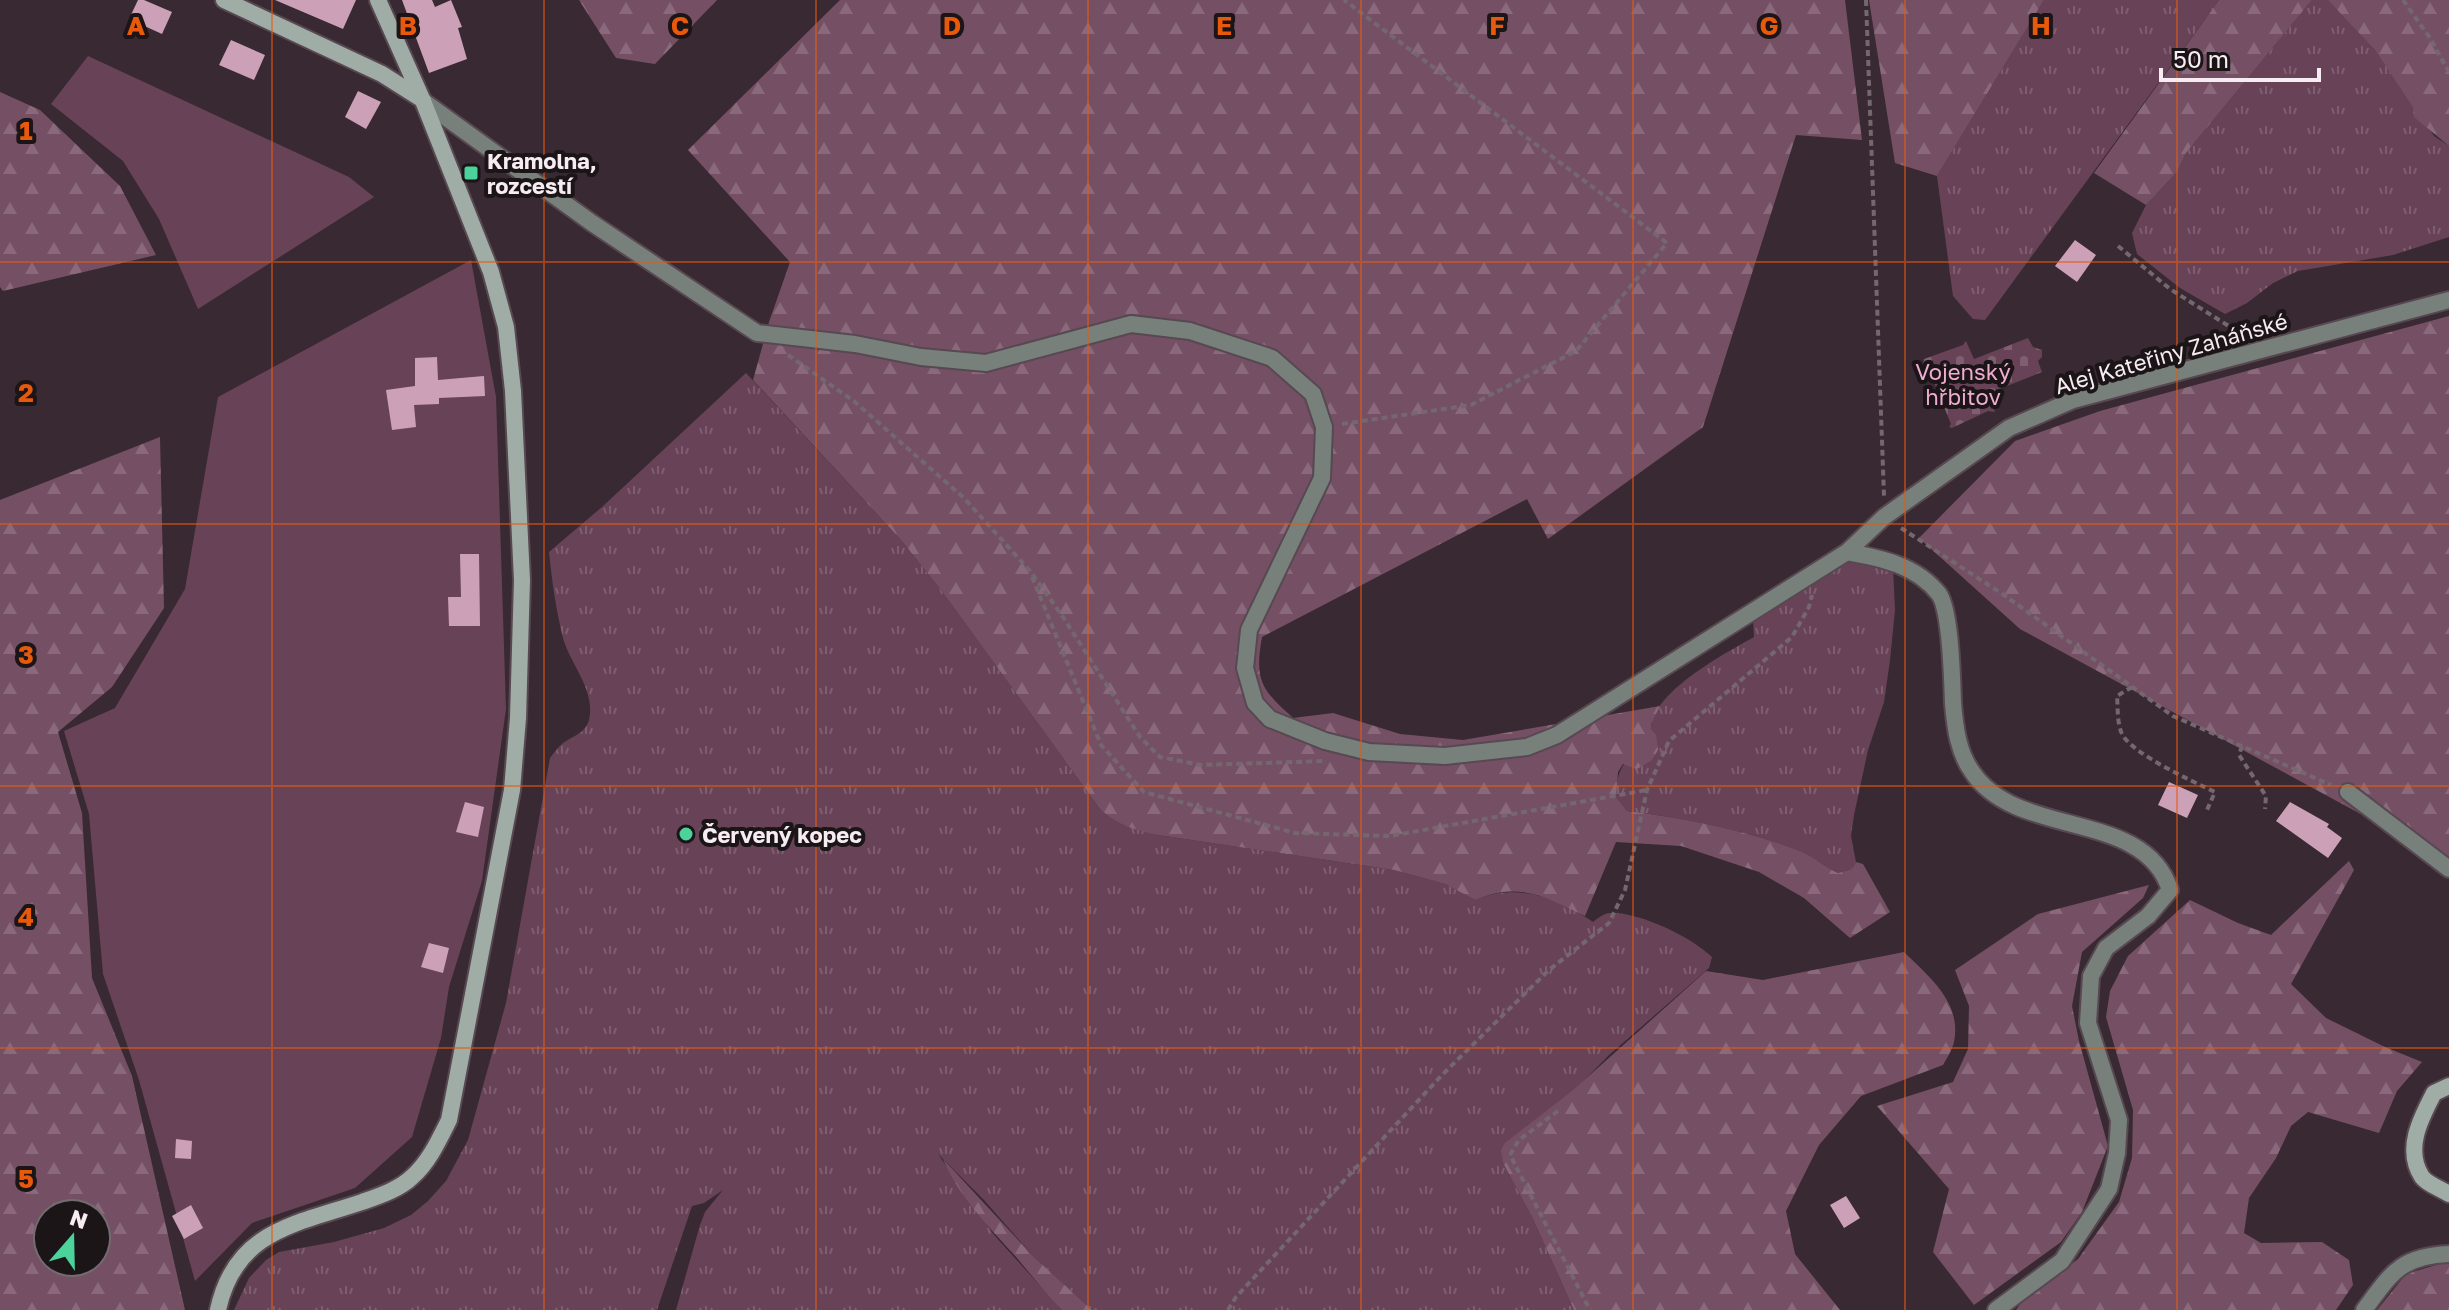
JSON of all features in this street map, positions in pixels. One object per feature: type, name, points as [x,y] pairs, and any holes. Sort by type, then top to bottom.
[{"type":"street","points":[[224,0],[382,74],[592,223],[757,333],[855,344],[921,357],[986,363],[1131,324],[1190,331],[1272,358],[1313,394],[1324,427]]},
{"type":"street","points":[[218,1310],[232,1272],[248,1251],[273,1231],[379,1196],[411,1179],[431,1155],[449,1120],[512,790],[518,718],[522,580],[513,391],[506,327],[491,272],[423,101],[378,0]]},
{"type":"street","name":"Alej Kateřiny Zaháňské","points":[[1324,427],[1322,478],[1249,630],[1245,668],[1255,703],[1270,719],[1325,741],[1369,752],[1445,756],[1527,747],[1557,735],[1847,552],[1884,517],[2009,428],[2073,400],[2449,300]]},
{"type":"street","points":[[1847,552],[1885,559],[1916,573],[1941,596],[1949,639],[1955,725],[1962,754],[1973,774],[1993,793],[2017,808],[2114,836],[2148,854],[2165,873],[2170,890],[2148,916],[2106,948],[2091,976],[2088,1023],[2119,1120],[2117,1153],[2109,1189],[2062,1261],[1996,1310]]},
{"type":"street","points":[[2348,792],[2449,869]]},
{"type":"street","points":[[2449,1086],[2434,1093],[2420,1120],[2413,1151],[2423,1179],[2449,1194]]},
{"type":"street","points":[[2364,1310],[2390,1277],[2410,1260],[2429,1254],[2449,1254]]},
{"type":"path","points":[[1324,427],[1471,405],[1576,351],[1667,243],[1344,0]]},
{"type":"path","points":[[1866,0],[1884,517],[2004,595],[2173,716],[2348,792]]},
{"type":"path","points":[[2403,0],[2449,72]]},
{"type":"path","points":[[2118,246],[2170,289],[2235,330],[2249,353]]},
{"type":"path","points":[[757,333],[855,402],[964,498],[1030,571],[1140,737],[1160,757],[1201,765],[1319,762],[1331,759]]},
{"type":"path","points":[[1228,1310],[1236,1297],[1442,1075],[1549,970],[1609,923],[1625,890],[1647,790],[1669,741],[1792,637],[1809,607],[1819,569]]},
{"type":"path","points":[[1030,571],[1101,745],[1144,792],[1295,833],[1390,836],[1647,790]]},
{"type":"path","points":[[2132,687],[2117,696],[2123,738],[2160,765],[2215,792],[2207,810]]},
{"type":"path","points":[[2242,746],[2239,755],[2266,796],[2265,809]]},
{"type":"path","points":[[1558,1111],[1519,1140],[1510,1155],[1590,1310]]},
{"type":"green space","points":[[579,0],[717,0],[655,64],[616,58]]},
{"type":"green space","points":[[840,0],[1845,0],[1862,140],[1796,135],[1703,427],[1548,539],[1527,499],[1262,637],[1259,664],[1267,692],[1293,718],[1333,713],[1400,734],[1463,740],[1660,706],[1651,724],[1658,750],[1652,760],[1637,769],[1623,764],[1618,772],[1616,797],[1627,811],[1691,821],[1754,836],[1801,851],[1838,873],[1852,869],[1856,862],[1863,864],[1890,912],[1850,938],[1804,898],[1759,872],[1681,846],[1616,842],[1585,916],[1532,894],[1506,892],[1475,900],[1445,884],[1394,870],[1149,833],[1120,823],[1100,809],[941,590],[901,540],[753,380],[790,262],[688,150]]},
{"type":"green space","points":[[1869,0],[2044,0],[1937,176],[1895,163]]},
{"type":"green space","points":[[2044,0],[2219,0],[1985,320],[1973,319],[1953,296],[1937,176]]},
{"type":"green space","points":[[2219,0],[2312,0],[2186,153],[2177,172],[2146,205],[2094,173]]},
{"type":"green space","points":[[2312,0],[2328,0],[2335,6],[2375,50],[2434,136],[2449,146],[2449,237],[2393,255],[2298,271],[2225,314],[2180,288],[2137,254],[2132,233],[2146,205],[2177,172],[2186,153]]},
{"type":"green space","points":[[2328,0],[2449,0],[2449,146],[2414,117],[2413,107],[2375,50]]},
{"type":"green space","points":[[88,56],[349,177],[374,197],[198,309],[159,219],[123,161],[51,104]]},
{"type":"green space","points":[[0,92],[40,110],[120,186],[156,255],[3,291],[0,287]]},
{"type":"green space","points":[[471,260],[496,397],[506,709],[482,881],[449,987],[441,1038],[412,1137],[355,1188],[252,1223],[195,1281],[139,1080],[103,974],[89,814],[64,731],[115,708],[185,589],[218,397]]},
{"type":"green space","points":[[2449,316],[2449,862],[2020,629],[1919,538],[2015,441],[2100,411]]},
{"type":"green space","name":"Vojenský hřbitov","points":[[2028,338],[2033,347],[2042,350],[2038,361],[2042,372],[1987,394],[1995,412],[1988,411],[1949,427],[1951,424],[1926,363],[1923,364],[1924,359],[1963,345],[1966,341],[1974,359]]},
{"type":"green space","points":[[746,373],[901,540],[941,590],[1100,809],[1158,835],[1394,870],[1445,884],[1475,900],[1491,895],[1521,893],[1565,905],[1593,922],[1609,913],[1635,916],[1678,934],[1712,957],[1709,968],[1609,1055],[1503,1163],[1533,1219],[1574,1310],[1092,1310],[1033,1256],[938,1154],[994,1235],[1062,1310],[676,1310],[705,1212],[723,1190],[704,1203],[692,1206],[657,1310],[234,1310],[249,1278],[266,1260],[279,1252],[334,1242],[384,1228],[411,1215],[446,1181],[468,1140],[506,1003],[550,758],[562,744],[581,732],[589,720],[586,688],[563,638],[549,552]]},
{"type":"green space","points":[[160,437],[164,608],[112,687],[58,732],[82,813],[92,978],[132,1076],[185,1310],[0,1310],[0,500]]},
{"type":"green space","points":[[1848,560],[1893,568],[1895,610],[1884,702],[1868,750],[1854,815],[1851,836],[1856,862],[1852,869],[1838,873],[1801,851],[1733,830],[1627,811],[1616,797],[1618,776],[1633,754],[1656,734],[1651,729],[1654,715],[1663,701],[1692,676],[1754,637],[1753,618]]},
{"type":"green space","points":[[2349,861],[2354,870],[2291,984],[2326,1018],[2422,1062],[2397,1091],[2379,1133],[2308,1112],[2291,1126],[2276,1158],[2249,1198],[2244,1233],[2261,1243],[2322,1242],[2349,1260],[2353,1285],[2336,1310],[2016,1310],[2078,1259],[2119,1202],[2132,1158],[2133,1110],[2106,1017],[2110,991],[2128,956],[2190,900],[2271,935]]},
{"type":"green space","points":[[2149,885],[2143,898],[2082,952],[2072,1006],[2108,1146],[2082,1212],[2061,1242],[1974,1305],[1933,1252],[1949,1189],[1877,1106],[1953,1082],[1968,1049],[1969,1006],[1955,970],[2038,914]]},
{"type":"green space","points":[[1904,952],[1933,981],[1948,1003],[1955,1028],[1951,1051],[1943,1065],[1861,1096],[1819,1145],[1786,1211],[1795,1254],[1840,1310],[1574,1310],[1533,1219],[1503,1163],[1501,1150],[1505,1143],[1572,1091],[1706,971],[1763,980]]},
{"type":"green space","points":[[943,1159],[1033,1256],[1092,1310],[1062,1310],[976,1212]]},
{"type":"green space","points":[[2449,1261],[2449,1310],[2377,1310],[2406,1274]]},
{"type":"building","points":[[138,0],[172,12],[162,34],[129,19]]},
{"type":"building","points":[[275,0],[356,0],[343,29]]},
{"type":"building","points":[[402,0],[432,0],[435,7],[451,0],[462,27],[458,28],[467,59],[429,73]]},
{"type":"building","points":[[231,40],[265,55],[254,80],[219,65]]},
{"type":"building","points":[[358,91],[381,102],[366,129],[345,117]]},
{"type":"building","points":[[2075,240],[2096,255],[2077,282],[2055,266]]},
{"type":"building","points":[[437,357],[438,380],[484,376],[485,396],[439,398],[439,404],[414,405],[416,427],[392,430],[386,390],[415,386],[415,358]]},
{"type":"building","points":[[460,554],[479,554],[480,626],[449,626],[448,597],[461,597]]},
{"type":"building","points":[[2169,782],[2198,795],[2187,818],[2158,805]]},
{"type":"building","points":[[465,802],[484,807],[478,837],[456,832]]},
{"type":"building","points":[[2290,802],[2329,824],[2327,827],[2342,838],[2328,858],[2276,821]]},
{"type":"building","points":[[429,943],[449,948],[443,973],[421,967]]},
{"type":"building","points":[[176,1139],[192,1141],[191,1159],[175,1158]]},
{"type":"building","points":[[1846,1196],[1860,1218],[1844,1228],[1830,1205]]},
{"type":"building","points":[[191,1205],[203,1228],[184,1239],[172,1216]]},
{"type":"place","name":"Kramolna, rozcestí","points":[[471,173]]},
{"type":"place","name":"Červený kopec","points":[[686,834]]}]
